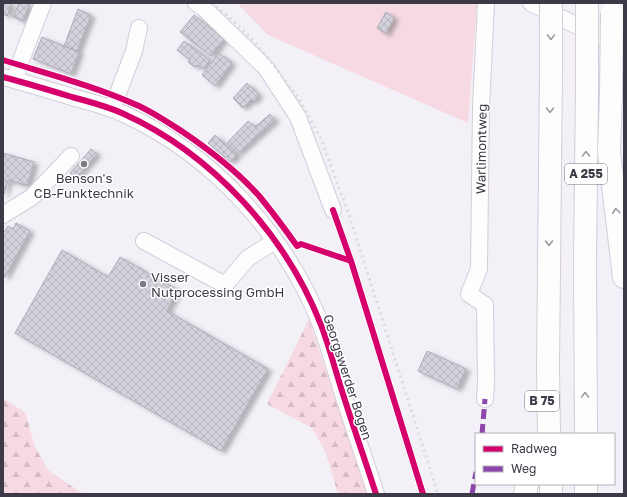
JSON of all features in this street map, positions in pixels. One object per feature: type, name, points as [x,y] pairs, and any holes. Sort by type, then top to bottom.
[{"type":"highway","name":"A 255","points":[[549,433],[548,368],[551,3]]},
{"type":"highway","name":"A 255","points":[[586,433],[585,263],[587,3]]},
{"type":"highway","points":[[612,3],[609,152],[624,278]]},
{"type":"highway","points":[[611,95],[624,141]]},
{"type":"highway","name":"B 75","points":[[536,433],[548,368]]},
{"type":"street","points":[[9,78],[21,60],[43,3]]},
{"type":"street","points":[[196,3],[205,9],[266,68],[298,118],[334,210]]},
{"type":"street","name":"Warlimontweg","points":[[485,399],[485,305],[469,294],[479,269],[481,106],[486,3]]},
{"type":"street","points":[[531,3],[624,48]]},
{"type":"street","points":[[112,109],[134,51],[139,28]]},
{"type":"street","name":"Georgswerder Bogen","points":[[9,78],[112,109],[166,136],[190,153],[216,175],[245,205],[288,259],[321,325],[376,494]]},
{"type":"street","points":[[3,215],[32,197],[71,156]]},
{"type":"street","points":[[3,199],[20,205]]},
{"type":"street","points":[[144,241],[225,285],[248,258],[275,241]]},
{"type":"green space","points":[[237,3],[477,3],[468,123],[268,35]]},
{"type":"green space","points":[[309,319],[367,494],[338,494],[326,453],[312,428],[267,404]]},
{"type":"green space","points":[[3,399],[25,412],[35,447],[48,470],[83,494],[3,494]]},
{"type":"building","points":[[3,3],[12,3],[7,16],[3,14]]},
{"type":"building","points":[[19,3],[30,3],[23,21],[13,17]]},
{"type":"building","points":[[78,9],[91,15],[77,51],[64,46]]},
{"type":"building","points":[[386,12],[394,18],[386,34],[377,28]]},
{"type":"building","points":[[194,15],[224,39],[211,56],[180,32]]},
{"type":"building","points":[[42,37],[79,52],[71,74],[33,59]]},
{"type":"building","points":[[184,41],[210,60],[203,69],[197,65],[195,67],[188,62],[190,60],[177,50]]},
{"type":"building","points":[[219,53],[232,63],[215,86],[202,75]]},
{"type":"building","points":[[247,83],[259,95],[253,102],[251,100],[243,108],[233,98]]},
{"type":"building","points":[[270,114],[275,120],[238,153],[227,143],[248,121],[255,127]]},
{"type":"building","points":[[215,135],[237,155],[230,162],[208,143]]},
{"type":"building","name":"Benson's CB-Funktechnik","points":[[91,149],[97,154],[76,178],[70,173]]},
{"type":"building","points":[[3,153],[34,162],[28,184],[25,185],[8,180],[4,194],[3,194]]},
{"type":"building","points":[[16,223],[30,231],[5,277],[3,276],[3,234],[8,226],[13,229]]},
{"type":"building","points":[[62,250],[108,277],[120,257],[178,290],[167,311],[268,369],[221,451],[15,333]]},
{"type":"building","points":[[427,351],[466,369],[457,389],[418,371]]},
{"type":"railway","points":[[211,3],[226,14],[251,38],[276,68],[299,99],[321,139],[348,212],[438,494]]},
{"type":"marked path","points":[[482,433],[485,399]]},
{"type":"marked path","points":[[472,494],[475,478]]},
{"type":"cycle path","points":[[3,60],[106,92],[156,115],[204,147],[243,179],[260,197],[297,246],[301,244],[351,261]]},
{"type":"cycle path","points":[[3,77],[98,104],[124,114],[156,131],[187,151],[216,175],[242,201],[266,229],[288,260],[306,292],[324,333],[376,494]]},
{"type":"cycle path","points":[[333,210],[351,261],[423,494]]},
{"type":"place","name":"Benson's CB-Funktechnik","points":[[84,164]]},
{"type":"place","name":"Visser Nutprocessing GmbH","points":[[143,284]]}]
